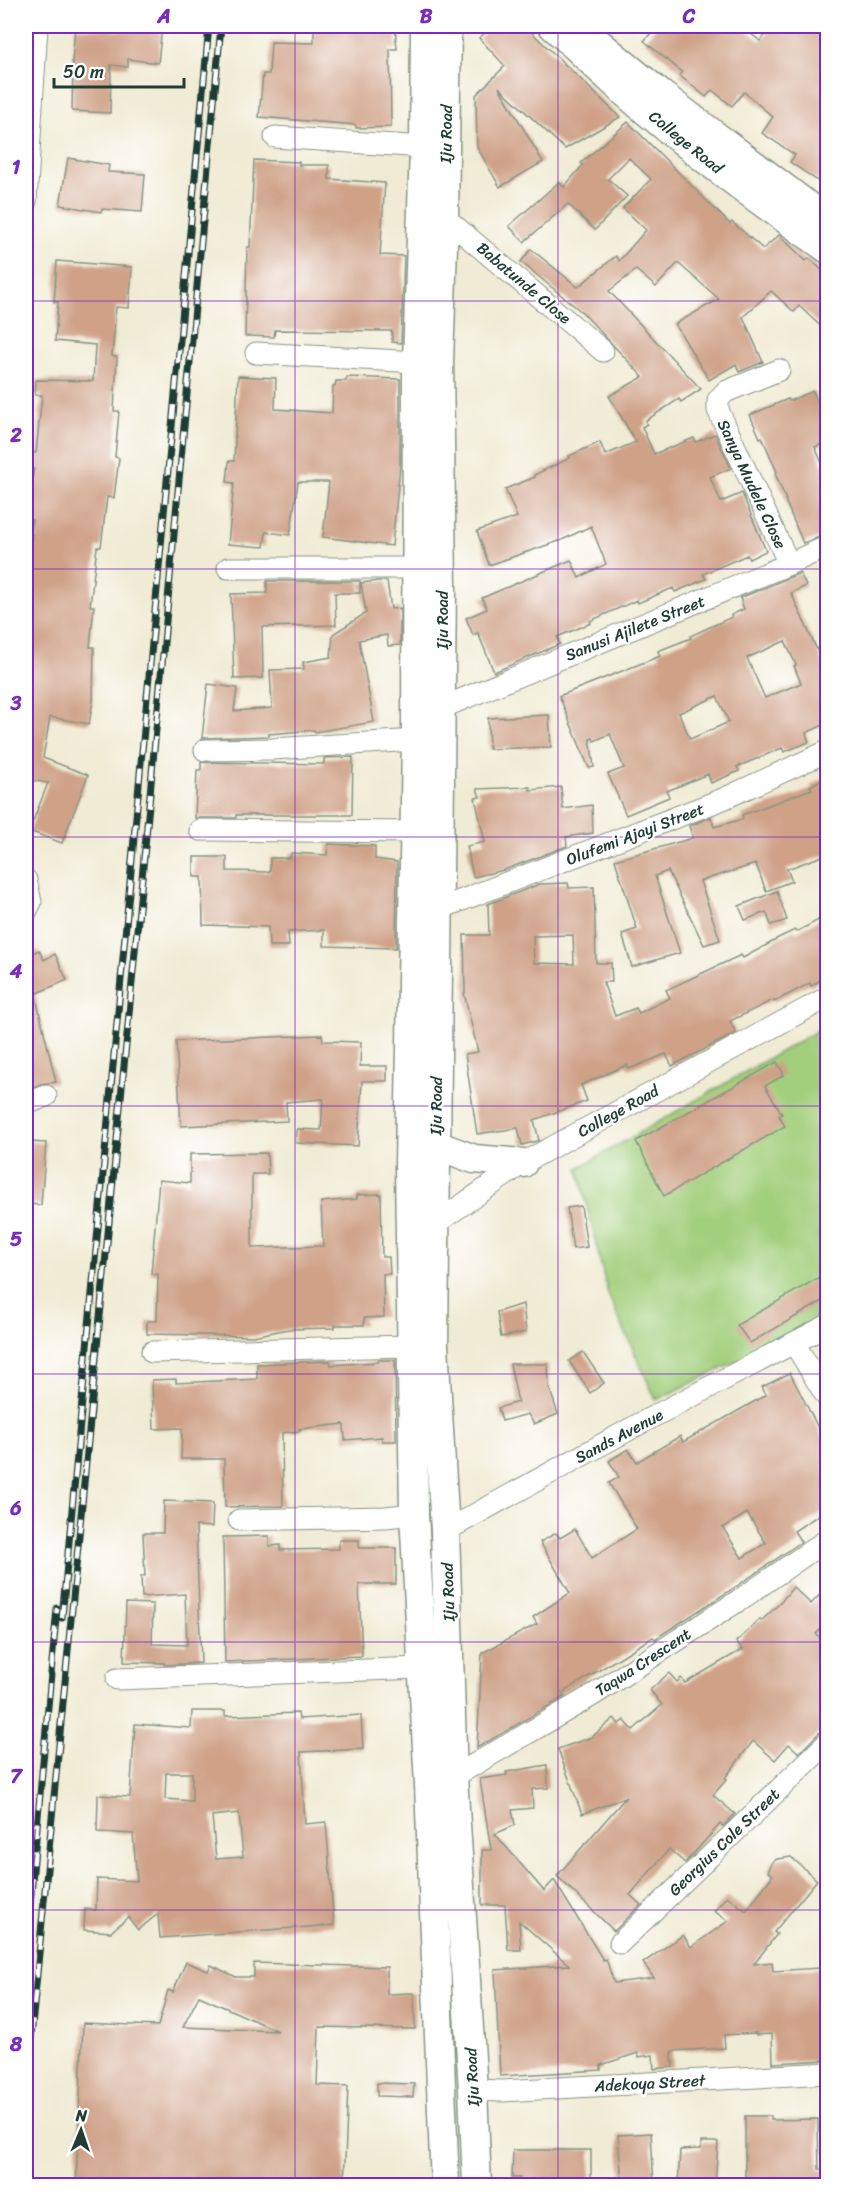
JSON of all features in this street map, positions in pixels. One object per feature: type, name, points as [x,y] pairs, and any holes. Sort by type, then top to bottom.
[{"type":"main road","name":"Iju Road","points":[[425,26],[424,147],[417,362],[418,568],[409,1166],[424,1224],[434,1345],[445,1531],[453,1777],[477,2186]]},
{"type":"main road","name":"Iju Road","points":[[445,2186],[429,1785],[414,1514],[411,1346],[424,1224],[436,1145],[442,588],[439,362],[447,26]]},
{"type":"main road","name":"College Road","points":[[553,26],[630,97],[692,148],[828,249]]},
{"type":"main road","name":"College Road","points":[[578,26],[659,93],[828,221]]},
{"type":"main road","points":[[436,1145],[474,1159],[523,1163]]},
{"type":"street","points":[[26,201],[37,26]]},
{"type":"street","points":[[275,137],[424,147]]},
{"type":"street","name":"Babatunde Close","points":[[444,217],[603,351]]},
{"type":"street","points":[[256,353],[417,362]]},
{"type":"street","name":"Sanya Mudele Close","points":[[779,370],[725,392],[718,400],[718,410],[789,564]]},
{"type":"street","name":"Sanusi Ajilete Street","points":[[441,708],[828,546]]},
{"type":"street","points":[[228,568],[418,568]]},
{"type":"street","points":[[205,750],[272,749],[416,740]]},
{"type":"street","name":"Olufemi Ajayi Street","points":[[439,909],[723,800],[828,751]]},
{"type":"street","points":[[200,830],[414,832]]},
{"type":"street","points":[[26,880],[32,902],[26,912]]},
{"type":"street","name":"College Road","points":[[424,1224],[523,1163],[828,997]]},
{"type":"street","points":[[26,1104],[46,1096]]},
{"type":"street","name":"Sands Avenue","points":[[445,1531],[828,1325]]},
{"type":"street","points":[[794,1343],[828,1399]]},
{"type":"street","points":[[152,1352],[411,1346]]},
{"type":"street","points":[[239,1520],[385,1517],[414,1514]]},
{"type":"street","name":"Taqwa Crescent","points":[[453,1777],[593,1695],[744,1597],[828,1539]]},
{"type":"street","points":[[117,1679],[422,1668]]},
{"type":"street","name":"Georgius Cole Street","points":[[620,1943],[828,1742]]},
{"type":"street","name":"Adekoya Street","points":[[473,2090],[502,2091],[828,2073]]},
{"type":"green space","points":[[827,1025],[827,1319],[656,1400],[608,1294],[578,1168]]},
{"type":"building","points":[[135,26],[162,27],[158,63],[128,59],[128,67],[111,65],[110,113],[72,111],[75,27],[134,32]]},
{"type":"building","points":[[314,26],[395,26],[397,49],[390,49],[391,127],[356,128],[356,125],[259,117],[263,74],[269,74],[271,42],[314,43]]},
{"type":"building","points":[[493,26],[525,26],[620,117],[565,149],[499,87],[543,162],[500,187],[477,147],[476,95],[505,66],[479,38]]},
{"type":"building","points":[[657,26],[741,26],[760,41],[773,26],[828,26],[828,188],[790,162],[795,155],[762,133],[773,117],[744,92],[732,106],[712,90],[706,97],[679,75],[682,72],[644,41]]},
{"type":"building","points":[[628,122],[730,224],[732,222],[763,249],[779,235],[806,261],[809,258],[828,276],[828,333],[799,306],[794,312],[771,291],[743,317],[763,362],[739,372],[736,364],[709,380],[675,324],[719,299],[678,263],[656,287],[636,270],[609,291],[701,389],[681,402],[679,399],[645,421],[647,424],[642,427],[654,454],[694,438],[696,442],[715,434],[731,468],[710,477],[721,502],[742,493],[766,551],[749,559],[747,555],[703,574],[706,579],[675,592],[673,588],[638,603],[637,600],[557,637],[560,644],[494,672],[478,633],[473,635],[466,618],[487,609],[482,598],[571,560],[579,578],[606,564],[591,526],[562,540],[489,565],[477,531],[517,517],[505,489],[535,477],[534,475],[570,458],[569,456],[600,442],[605,455],[636,442],[609,396],[643,377],[583,313],[521,262],[531,249],[578,287],[616,256],[619,261],[646,230],[623,208],[651,179],[629,158],[608,179],[627,196],[595,230],[568,204],[524,242],[509,226],[559,182],[564,187],[583,165],[581,163]]},
{"type":"building","points":[[68,158],[109,165],[108,172],[145,174],[142,212],[102,209],[101,212],[60,205]]},
{"type":"building","points":[[254,160],[299,162],[299,165],[329,165],[329,179],[385,183],[380,255],[404,256],[401,343],[392,342],[392,331],[275,330],[274,337],[245,336],[247,247],[250,247]]},
{"type":"building","points":[[57,261],[132,267],[129,308],[116,307],[112,356],[117,357],[114,411],[119,411],[115,457],[119,458],[114,498],[107,497],[101,547],[97,547],[90,606],[94,606],[90,647],[94,647],[93,701],[89,724],[50,717],[43,758],[88,775],[62,843],[29,831],[48,783],[26,779],[26,696],[29,680],[26,679],[28,588],[26,588],[32,520],[26,520],[26,503],[28,503],[34,469],[26,468],[26,452],[36,453],[42,395],[35,395],[36,380],[93,381],[95,345],[55,341],[58,302],[54,302]]},
{"type":"building","points":[[238,376],[276,378],[275,409],[332,413],[333,386],[336,381],[346,381],[347,377],[400,379],[400,466],[392,546],[323,537],[329,482],[298,482],[290,535],[266,532],[264,547],[228,544],[234,483],[227,482],[229,461],[234,461]]},
{"type":"building","points":[[813,391],[828,426],[828,442],[815,447],[828,477],[828,534],[803,543],[775,473],[777,472],[750,415]]},
{"type":"building","points":[[800,573],[806,586],[791,593],[828,674],[828,723],[806,733],[809,742],[784,752],[782,748],[737,767],[739,771],[711,783],[708,774],[667,791],[669,797],[626,815],[608,774],[624,768],[610,734],[594,741],[593,738],[590,739],[594,767],[589,768],[559,696],[660,656],[658,651],[691,638],[690,636],[744,609],[740,598]],"holes":[[[785,641],[801,683],[765,698],[747,658]],[[717,696],[729,722],[690,739],[679,713]]]},
{"type":"building","points":[[267,581],[360,581],[360,593],[335,593],[336,625],[262,627],[263,678],[234,679],[231,594],[267,593]]},
{"type":"building","points":[[387,581],[391,609],[400,608],[400,645],[388,646],[387,635],[359,640],[374,722],[315,732],[314,730],[269,734],[269,736],[202,738],[208,684],[237,688],[234,711],[272,708],[270,670],[304,669],[303,662],[331,657],[333,634],[366,613],[361,583]]},
{"type":"building","points":[[549,715],[551,747],[489,749],[488,718]]},
{"type":"building","points":[[353,757],[352,815],[236,815],[236,818],[195,818],[197,770],[201,770],[201,762],[324,764],[324,758]]},
{"type":"building","points":[[828,776],[828,854],[787,869],[792,881],[766,891],[756,864],[700,881],[720,940],[704,945],[668,871],[655,876],[680,953],[632,967],[622,934],[637,929],[615,860],[693,838],[689,826],[711,817],[714,827],[743,819],[742,815],[812,789],[810,786]]},
{"type":"building","points":[[530,787],[530,790],[561,787],[563,809],[592,805],[593,833],[566,837],[567,846],[504,870],[473,877],[467,846],[485,842],[475,798],[480,797],[477,789]]},
{"type":"building","points":[[328,844],[375,846],[375,859],[397,862],[396,948],[324,946],[324,930],[288,932],[289,946],[269,946],[268,927],[203,925],[202,877],[194,877],[194,857],[227,857],[227,871],[270,872],[270,858],[290,858],[291,853],[327,855]]},
{"type":"building","points":[[568,883],[569,888],[594,887],[596,963],[611,963],[612,982],[603,982],[615,1016],[636,1008],[639,1013],[670,998],[666,990],[741,955],[743,958],[776,939],[795,930],[796,932],[828,915],[828,970],[820,974],[822,979],[811,986],[810,983],[730,1021],[736,1033],[672,1066],[666,1054],[629,1069],[627,1065],[581,1085],[587,1101],[534,1120],[539,1140],[537,1141],[522,1145],[518,1128],[477,1134],[465,1054],[478,1052],[464,993],[464,935],[489,935],[488,904],[540,884]],"holes":[[[573,935],[574,964],[534,963],[533,936]]]},
{"type":"building","points":[[777,891],[787,920],[771,925],[766,912],[745,920],[739,906]]},
{"type":"building","points":[[39,950],[44,960],[55,954],[67,980],[35,994],[56,1082],[41,1084],[26,1090],[26,956]]},
{"type":"building","points":[[322,1035],[323,1041],[361,1042],[360,1066],[387,1066],[387,1081],[362,1081],[358,1146],[296,1143],[297,1129],[321,1130],[323,1099],[286,1102],[287,1121],[181,1126],[176,1041]]},
{"type":"building","points":[[777,1062],[784,1075],[765,1086],[782,1114],[779,1116],[785,1126],[664,1196],[636,1141]]},
{"type":"building","points":[[30,1142],[46,1143],[41,1205],[26,1204],[26,1156],[29,1156]]},
{"type":"building","points":[[267,1153],[268,1174],[252,1174],[252,1248],[323,1246],[321,1202],[357,1199],[357,1195],[381,1194],[382,1257],[389,1257],[390,1274],[383,1274],[384,1317],[364,1318],[364,1325],[289,1329],[253,1336],[147,1334],[147,1321],[157,1321],[158,1274],[151,1274],[159,1180],[190,1183],[190,1154]]},
{"type":"building","points":[[581,1206],[587,1247],[573,1249],[567,1208]]},
{"type":"building","points":[[828,1272],[828,1298],[750,1343],[737,1325]]},
{"type":"building","points":[[523,1304],[526,1332],[501,1337],[497,1312]]},
{"type":"building","points":[[583,1352],[604,1383],[590,1393],[569,1361]]},
{"type":"building","points":[[378,1360],[395,1360],[396,1441],[382,1441],[382,1437],[345,1440],[344,1424],[282,1433],[283,1506],[225,1507],[224,1459],[181,1459],[182,1428],[154,1429],[152,1380],[176,1379],[176,1383],[257,1379],[257,1364],[330,1361],[331,1365],[378,1362]]},
{"type":"building","points":[[510,1364],[548,1364],[549,1387],[558,1414],[534,1424],[528,1414],[502,1421],[498,1408],[518,1402]]},
{"type":"building","points":[[790,1373],[828,1447],[828,1509],[794,1531],[801,1542],[737,1586],[655,1639],[653,1637],[562,1693],[564,1697],[477,1748],[482,1653],[537,1624],[533,1617],[570,1593],[540,1542],[556,1533],[560,1538],[575,1529],[592,1558],[637,1529],[609,1483],[619,1477],[609,1461],[628,1449],[637,1462],[680,1436],[683,1442],[766,1395],[762,1387]],"holes":[[[747,1513],[766,1543],[742,1558],[723,1528]]]},
{"type":"building","points":[[164,1501],[213,1503],[212,1527],[196,1526],[201,1663],[164,1665],[164,1663],[124,1662],[126,1603],[153,1604],[152,1644],[187,1645],[185,1594],[142,1597],[141,1576],[145,1576],[143,1533],[163,1533]]},
{"type":"building","points":[[269,1536],[269,1546],[280,1545],[280,1550],[339,1549],[339,1540],[359,1540],[359,1548],[396,1548],[396,1584],[359,1584],[362,1656],[225,1662],[223,1537]]},
{"type":"building","points":[[828,1586],[828,1622],[816,1634],[828,1644],[828,1730],[819,1733],[799,1753],[789,1744],[775,1760],[753,1741],[713,1795],[735,1814],[723,1826],[720,1824],[685,1863],[669,1849],[630,1895],[641,1905],[614,1931],[557,1876],[626,1797],[582,1814],[558,1749],[592,1737],[614,1718],[619,1724],[624,1720],[633,1730],[662,1705],[650,1690],[669,1673],[677,1682],[681,1678],[685,1683],[743,1649],[736,1642],[779,1604],[793,1587],[811,1604]]},
{"type":"building","points":[[192,1711],[225,1711],[225,1716],[298,1713],[299,1719],[361,1715],[363,1749],[301,1752],[305,1824],[326,1822],[334,1925],[160,1938],[158,1914],[138,1930],[128,1917],[111,1932],[84,1930],[85,1909],[96,1910],[97,1879],[137,1881],[133,1834],[97,1832],[98,1795],[130,1797],[135,1724],[191,1728]],"holes":[[[166,1773],[192,1773],[192,1801],[165,1799]],[[239,1813],[243,1857],[216,1859],[212,1816]]]},
{"type":"building","points":[[547,1765],[548,1788],[532,1789],[533,1808],[512,1810],[515,1825],[495,1834],[544,1891],[554,1880],[603,1960],[606,1959],[614,1983],[654,1978],[643,1963],[683,1935],[691,1947],[728,1921],[714,1911],[727,1896],[746,1911],[773,1875],[768,1872],[772,1862],[777,1859],[791,1857],[817,1880],[774,1932],[777,1934],[754,1964],[772,1962],[773,1971],[820,1968],[827,2060],[773,2063],[772,2034],[756,2035],[756,2033],[724,2035],[725,2048],[672,2051],[673,2067],[654,2069],[653,2055],[638,2057],[638,2053],[601,2065],[601,2070],[500,2076],[495,1970],[569,1965],[519,1921],[521,1950],[508,1950],[505,1905],[482,1905],[482,1850],[491,1850],[480,1779]]},
{"type":"building","points":[[186,1962],[208,1971],[211,1965],[236,1977],[254,1977],[254,1963],[387,1967],[387,1994],[414,1993],[415,2029],[319,2027],[317,2085],[348,2086],[344,2185],[276,2182],[276,2186],[76,2186],[83,2023],[158,2026],[168,1990],[173,1992]],"holes":[[[199,1996],[278,2031],[183,2027]]]},
{"type":"building","points":[[377,2083],[414,2084],[413,2097],[377,2096]]},
{"type":"building","points":[[745,2116],[771,2116],[771,2120],[818,2119],[819,2169],[828,2169],[828,2186],[779,2186],[779,2182],[745,2181]]},
{"type":"building","points":[[651,2133],[654,2186],[624,2186],[618,2135]]},
{"type":"building","points":[[701,2142],[718,2142],[715,2186],[678,2186],[680,2150],[701,2149]]},
{"type":"building","points":[[513,2150],[591,2150],[591,2185],[520,2186],[520,2178],[512,2178]]},
{"type":"railway","points":[[62,1618],[209,26]]},
{"type":"railway","points":[[26,2089],[221,26]]},
{"type":"railway","points":[[26,1948],[57,1608]]}]
